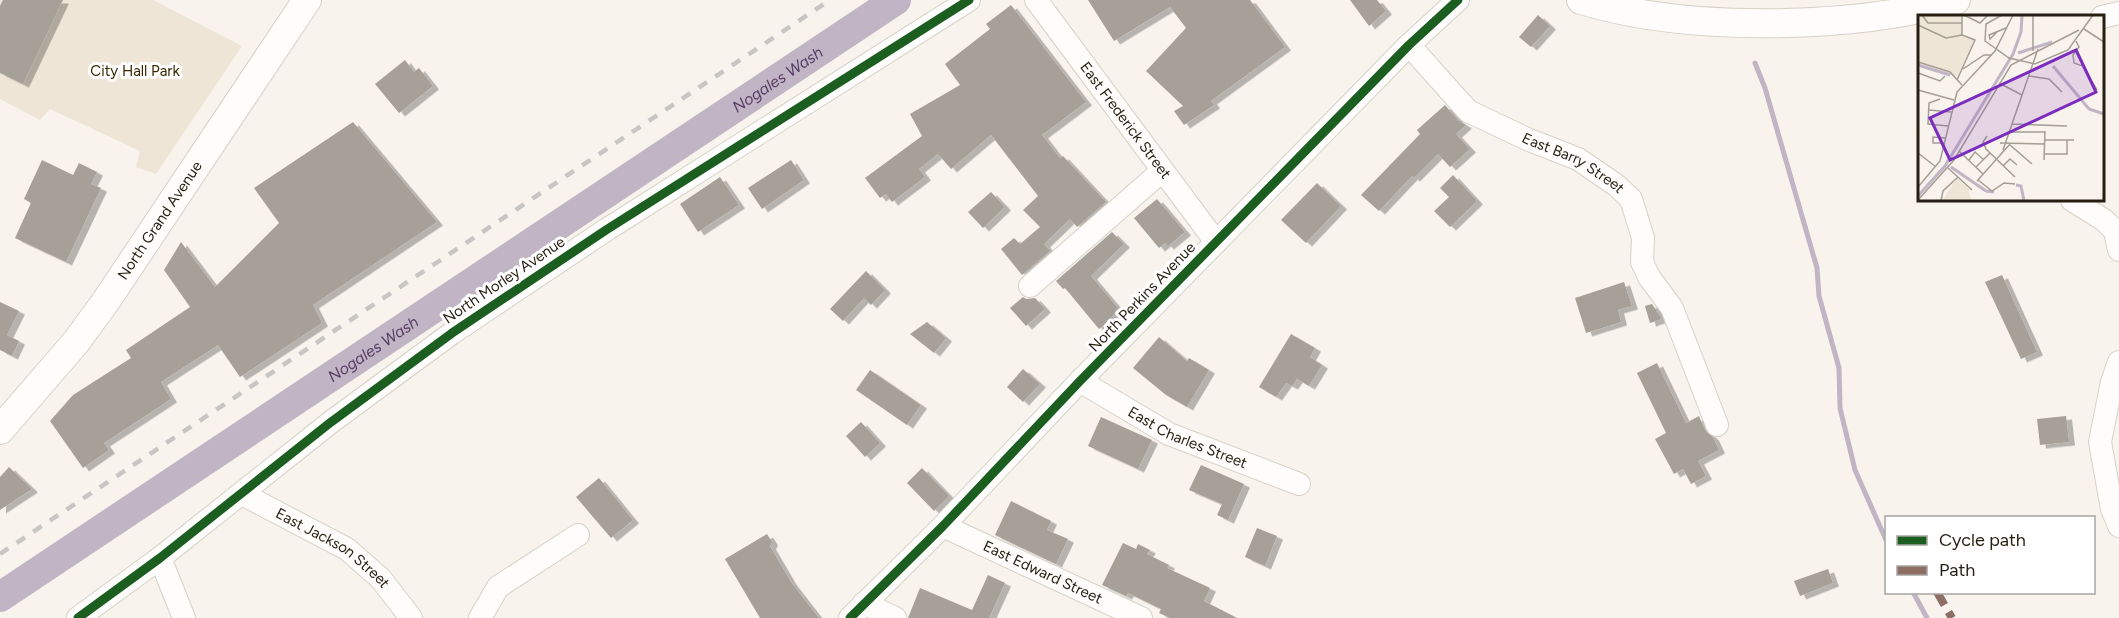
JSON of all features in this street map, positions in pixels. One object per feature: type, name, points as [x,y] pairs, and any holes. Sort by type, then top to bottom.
[{"type":"main road","name":"North Grand Avenue","points":[[0,430],[76,342],[106,301],[307,0]]},
{"type":"main road","points":[[1581,0],[1606,8],[1682,19],[1756,23],[1853,20],[1956,0]]},
{"type":"street","name":"North Morley Avenue","points":[[78,618],[160,558],[331,422],[452,333],[606,230],[969,0]]},
{"type":"street","name":"East Frederick Street","points":[[1036,0],[1216,242]]},
{"type":"street","name":"North Perkins Avenue","points":[[857,611],[944,526],[1080,381],[1408,45],[1458,0]]},
{"type":"street","points":[[2104,17],[2119,12]]},
{"type":"street","name":"East Barry Street","points":[[1408,45],[1468,111],[1527,139],[1578,159],[1616,185],[1631,199],[1643,238],[1642,262],[1649,277],[1672,308],[1717,425]]},
{"type":"street","points":[[1030,286],[1162,171]]},
{"type":"street","points":[[2074,201],[2104,220],[2115,231],[2119,249]]},
{"type":"street","points":[[2119,362],[2112,382],[2100,442],[2112,509],[2119,526]]},
{"type":"street","name":"East Charles Street","points":[[1080,381],[1169,434],[1299,484]]},
{"type":"street","name":"East Jackson Street","points":[[242,494],[347,549],[381,579],[411,618]]},
{"type":"street","name":"East Edward Street","points":[[944,526],[1141,618]]},
{"type":"street","points":[[480,618],[498,586],[578,535]]},
{"type":"street","points":[[160,558],[184,618]]},
{"type":"street","points":[[857,611],[895,618]]},
{"type":"green space","name":"City Hall Park","points":[[0,0],[153,0],[242,46],[156,174],[136,167],[140,151],[50,109],[40,120],[0,99]]},
{"type":"building","points":[[3,0],[63,0],[23,84],[0,73],[0,6]]},
{"type":"building","points":[[1088,0],[1250,0],[1285,47],[1211,101],[1214,105],[1184,125],[1174,111],[1183,106],[1146,71],[1186,28],[1170,7],[1114,41]]},
{"type":"building","points":[[1350,0],[1377,0],[1386,11],[1369,26]]},
{"type":"building","points":[[1011,5],[1086,102],[1042,135],[1060,158],[1063,156],[1106,202],[1077,227],[1070,219],[1044,244],[1050,251],[1022,275],[1001,249],[1014,238],[1020,244],[1040,227],[1023,210],[1038,196],[991,135],[951,169],[938,154],[919,169],[925,177],[892,202],[886,194],[880,198],[865,178],[922,136],[910,114],[960,85],[945,64],[990,29],[986,24]]},
{"type":"building","points":[[1538,15],[1550,26],[1531,47],[1519,37]]},
{"type":"building","points":[[405,60],[414,72],[419,68],[433,86],[399,113],[375,84]]},
{"type":"building","points":[[1445,105],[1458,120],[1466,125],[1456,134],[1470,149],[1450,167],[1438,154],[1414,178],[1412,176],[1379,211],[1361,195],[1420,134],[1417,130]]},
{"type":"building","points":[[353,122],[437,222],[313,305],[322,323],[240,377],[218,345],[161,382],[171,399],[104,443],[109,450],[83,468],[50,421],[73,395],[131,358],[126,350],[190,307],[164,270],[181,242],[215,287],[279,223],[254,188]]},
{"type":"building","points":[[42,160],[73,175],[79,163],[97,172],[91,184],[101,188],[66,262],[15,238],[31,203],[24,199]]},
{"type":"building","points":[[791,160],[804,180],[762,209],[748,188]]},
{"type":"building","points":[[1453,175],[1477,201],[1450,227],[1434,211],[1449,197],[1440,188]]},
{"type":"building","points":[[720,177],[739,205],[698,232],[680,204]]},
{"type":"building","points":[[1317,183],[1341,206],[1306,243],[1281,220]]},
{"type":"building","points":[[991,192],[1005,207],[983,228],[968,212]]},
{"type":"building","points":[[1157,199],[1185,232],[1168,246],[1165,243],[1159,248],[1134,218]]},
{"type":"building","points":[[1112,232],[1124,244],[1091,276],[1118,308],[1110,320],[1099,329],[1065,288],[1063,289],[1056,281]]},
{"type":"building","points":[[866,271],[885,290],[871,305],[864,298],[843,321],[830,309]]},
{"type":"building","points":[[2002,275],[2037,352],[2021,359],[1985,282]]},
{"type":"building","points":[[1624,282],[1632,306],[1618,310],[1621,322],[1586,333],[1575,298]]},
{"type":"building","points":[[1023,297],[1035,298],[1045,309],[1026,326],[1010,308]]},
{"type":"building","points":[[0,302],[19,311],[7,335],[19,341],[12,356],[0,350]]},
{"type":"building","points":[[1652,304],[1662,319],[1650,323],[1645,306]]},
{"type":"building","points":[[927,322],[946,338],[934,353],[910,334]]},
{"type":"building","points":[[1291,334],[1315,348],[1310,357],[1322,365],[1309,386],[1297,379],[1292,386],[1286,383],[1276,397],[1259,387]]},
{"type":"building","points":[[1159,337],[1187,361],[1189,358],[1209,370],[1187,407],[1166,395],[1133,368]]},
{"type":"building","points":[[1657,363],[1686,423],[1699,416],[1705,430],[1713,437],[1719,450],[1698,461],[1706,476],[1691,484],[1683,469],[1674,474],[1655,439],[1666,433],[1637,373]]},
{"type":"building","points":[[1023,369],[1040,384],[1023,402],[1007,387]]},
{"type":"building","points":[[870,370],[921,405],[907,425],[856,390]]},
{"type":"building","points":[[2066,416],[2069,442],[2040,445],[2037,419]]},
{"type":"building","points":[[1101,417],[1152,440],[1138,469],[1088,446]]},
{"type":"building","points":[[861,422],[880,443],[865,457],[846,436]]},
{"type":"building","points":[[1201,465],[1244,484],[1228,520],[1217,515],[1222,504],[1189,490]]},
{"type":"building","points":[[9,467],[32,489],[0,510],[0,477]]},
{"type":"building","points":[[922,468],[949,496],[934,511],[907,483]]},
{"type":"building","points":[[599,478],[633,520],[611,538],[576,497]]},
{"type":"building","points":[[1011,501],[1051,521],[1047,530],[1068,539],[1056,564],[995,535]]},
{"type":"building","points":[[1257,528],[1277,536],[1265,566],[1245,557]]},
{"type":"building","points":[[767,534],[772,542],[770,546],[791,582],[819,618],[760,618],[725,559]]},
{"type":"building","points":[[1123,543],[1136,549],[1138,544],[1150,550],[1147,554],[1169,565],[1167,568],[1210,588],[1204,601],[1237,618],[1170,618],[1159,613],[1161,609],[1128,593],[1126,596],[1102,585]]},
{"type":"building","points":[[1828,569],[1833,583],[1800,596],[1794,581]]},
{"type":"building","points":[[988,575],[1005,583],[989,618],[908,618],[920,588],[972,610]]},
{"type":"waterway","name":"Nogales Wash","points":[[0,597],[896,0]]},
{"type":"waterway","points":[[1755,63],[1765,88],[1817,268],[1819,296],[1839,368],[1840,408],[1855,470],[1885,538]]},
{"type":"waterway","points":[[1914,594],[1927,618]]},
{"type":"railway","points":[[0,554],[830,0]]},
{"type":"marked path","points":[[1938,594],[1952,618]]},
{"type":"cycle path","points":[[78,618],[160,558],[331,422],[452,333],[606,230],[969,0]]},
{"type":"cycle path","points":[[850,618],[943,526],[1080,381],[1409,45],[1458,0]]}]
